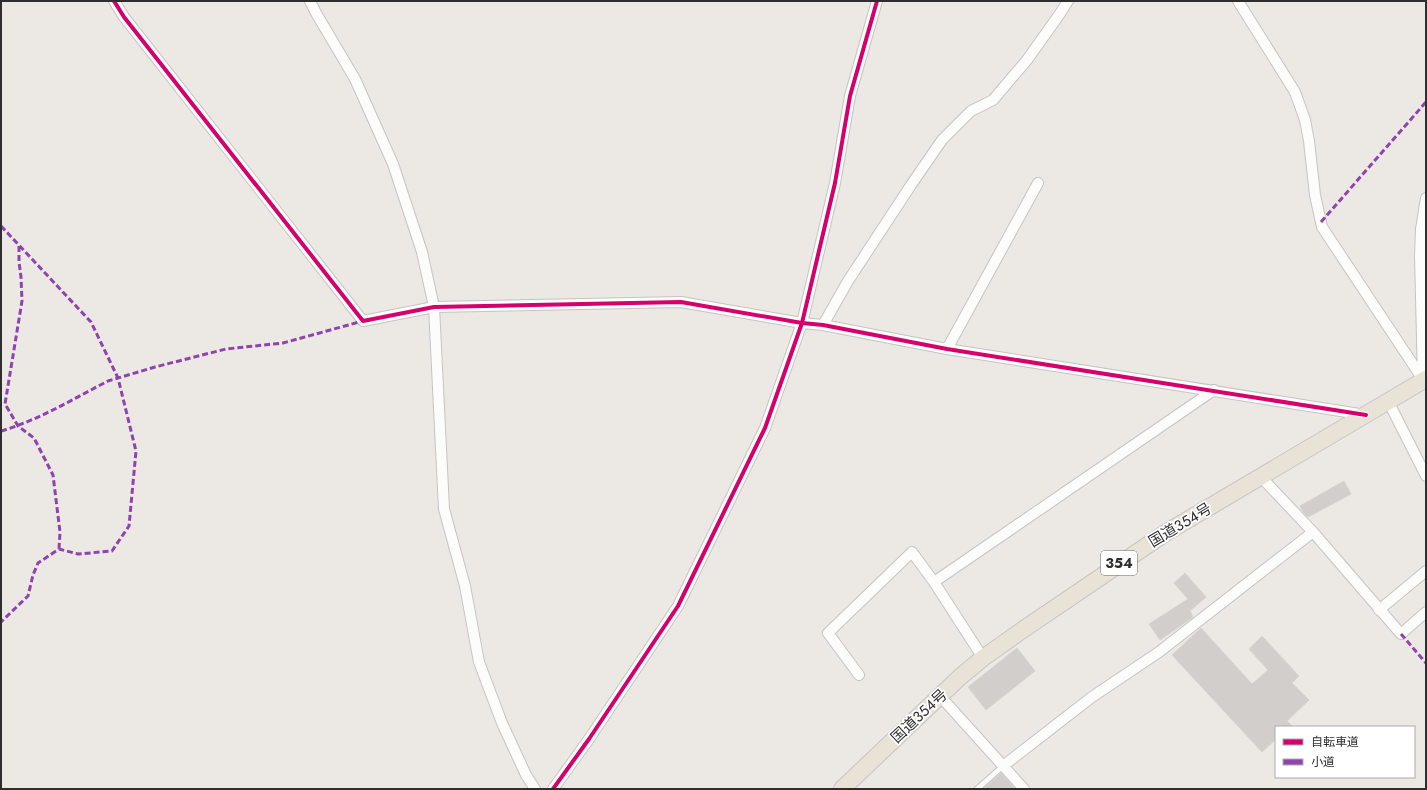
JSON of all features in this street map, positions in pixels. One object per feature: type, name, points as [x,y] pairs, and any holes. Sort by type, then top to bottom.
[{"type":"highway","name":"国道354号","points":[[842,789],[940,696],[983,658],[1096,579],[1167,532],[1388,401],[1425,381]]},
{"type":"street","points":[[114,1],[129,24],[363,321],[434,307],[681,302],[802,323],[822,325],[947,349],[1366,415]]},
{"type":"street","points":[[310,1],[355,79],[393,164],[422,252],[434,307],[444,509],[465,586],[479,662],[502,723],[526,775],[535,789]]},
{"type":"street","points":[[553,789],[589,739],[678,606],[765,428],[802,323],[835,183],[850,96],[877,1]]},
{"type":"street","points":[[822,325],[910,185],[942,140],[971,111],[993,100],[1027,60],[1068,1]]},
{"type":"street","points":[[1238,1],[1295,92],[1300,105],[1309,141],[1315,195],[1322,227],[1425,381]]},
{"type":"street","points":[[947,349],[1038,183]]},
{"type":"street","points":[[1425,381],[1420,256],[1421,229],[1426,198]]},
{"type":"street","points":[[934,582],[1214,390]]},
{"type":"street","points":[[1388,401],[1426,476]]},
{"type":"street","points":[[1261,477],[1313,532],[1401,634],[1426,612]]},
{"type":"street","points":[[1004,766],[1092,697],[1159,652],[1313,532]]},
{"type":"street","points":[[859,676],[828,633],[912,552],[934,582],[983,658]]},
{"type":"street","points":[[1379,610],[1426,571]]},
{"type":"street","points":[[940,696],[1024,789]]},
{"type":"lane","points":[[977,789],[1004,766]]},
{"type":"building","points":[[1344,481],[1351,494],[1308,517],[1303,512],[1300,506]]},
{"type":"building","points":[[1185,573],[1206,597],[1190,611],[1193,617],[1160,640],[1149,624],[1188,599],[1174,583]]},
{"type":"building","points":[[1201,628],[1252,684],[1268,670],[1249,649],[1262,636],[1299,676],[1292,683],[1309,700],[1287,721],[1292,726],[1275,726],[1275,740],[1262,752],[1172,655]]},
{"type":"building","points":[[1017,648],[1035,671],[986,710],[968,687]]},
{"type":"building","points":[[1001,773],[1015,789],[983,789]]},
{"type":"marked path","points":[[1321,222],[1426,102]]},
{"type":"marked path","points":[[1,226],[91,322],[118,378],[136,451],[129,526],[112,551],[78,554],[59,549],[38,563],[33,575],[28,596],[1,622]]},
{"type":"marked path","points":[[19,246],[22,301],[5,404],[18,426],[34,438],[53,475],[60,532],[59,549]]},
{"type":"marked path","points":[[1,431],[42,415],[108,381],[155,367],[226,349],[283,343],[363,321]]},
{"type":"marked path","points":[[1401,634],[1426,663]]},
{"type":"cycle path","points":[[114,1],[124,17],[363,321],[434,307],[681,302],[802,323],[823,325],[947,349],[1366,415]]},
{"type":"cycle path","points":[[553,789],[589,739],[678,606],[765,428],[802,323],[835,183],[850,96],[877,1]]}]
